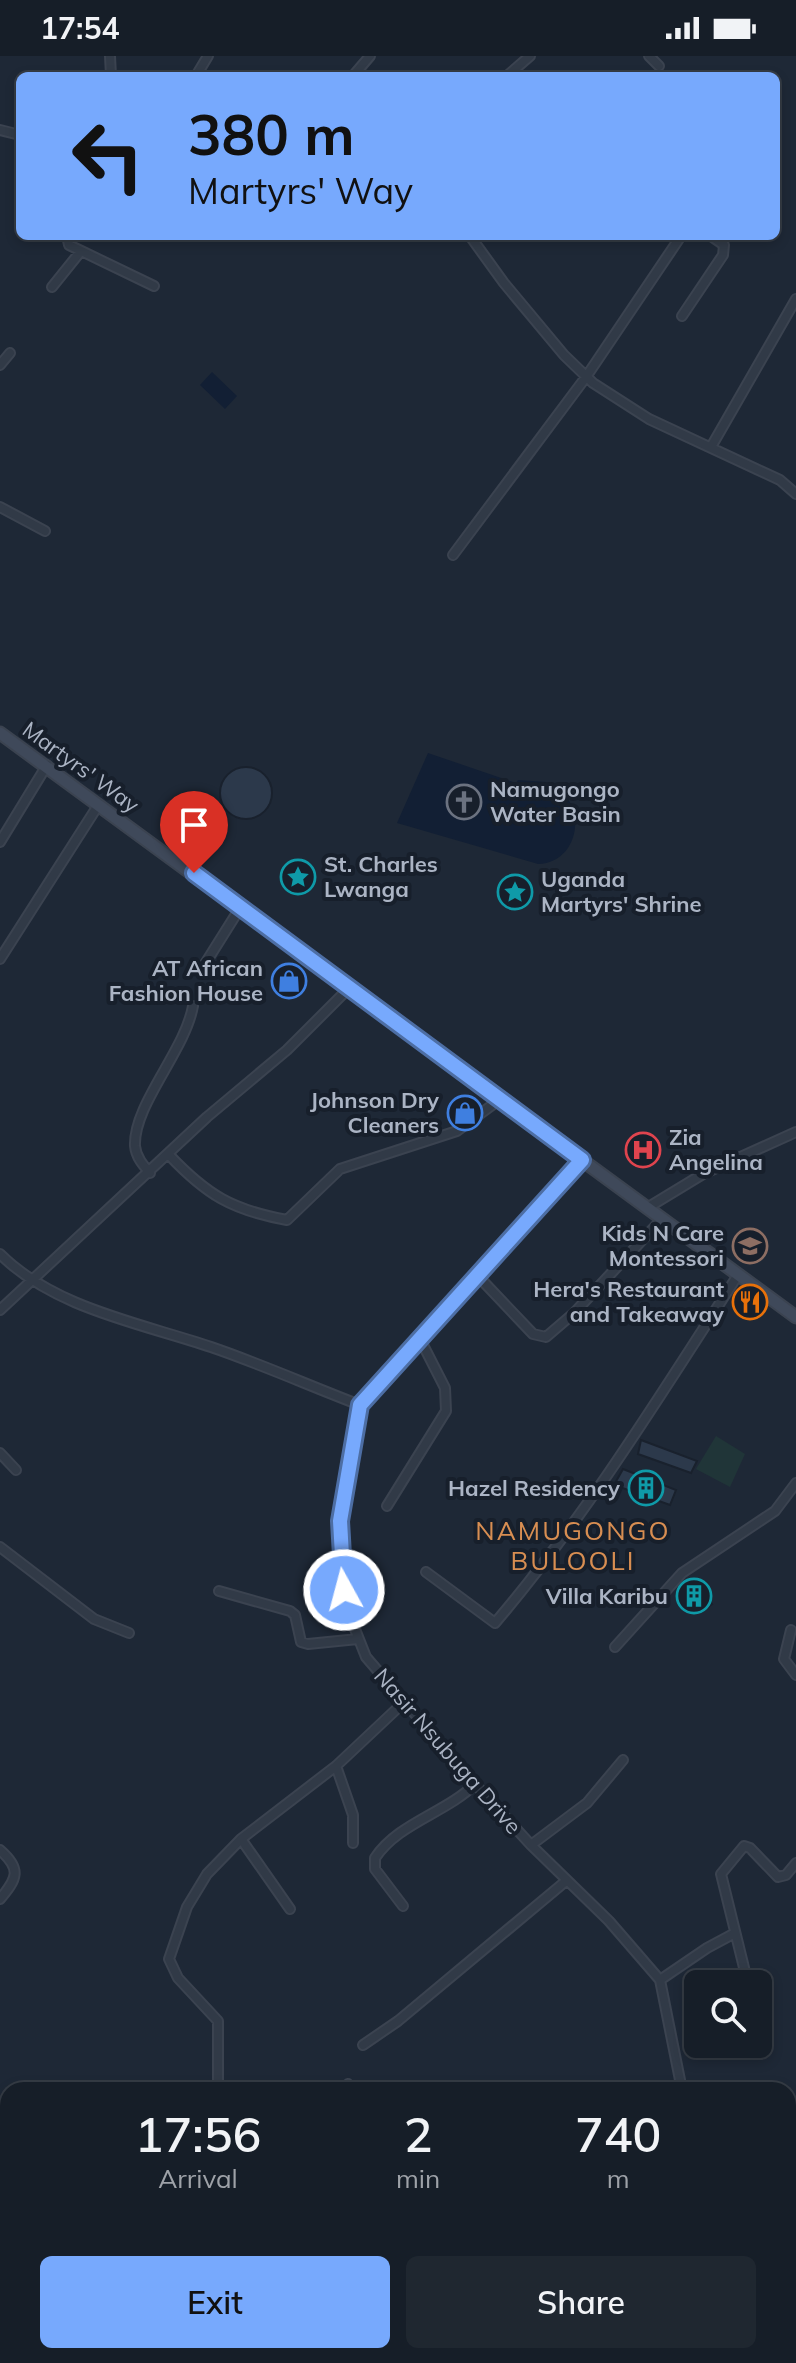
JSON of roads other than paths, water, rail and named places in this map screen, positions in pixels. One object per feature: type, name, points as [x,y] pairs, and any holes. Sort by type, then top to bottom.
[{"type":"main road","name":"Martyrs' Way","points":[[0,733],[796,1317]]},
{"type":"street","points":[[356,72],[370,56]]},
{"type":"street","points":[[515,72],[530,56]]},
{"type":"street","points":[[649,56],[659,66]]},
{"type":"street","points":[[68,240],[69,245],[154,286]]},
{"type":"street","points":[[473,240],[504,283],[586,377],[649,419],[780,480],[795,491]]},
{"type":"street","points":[[453,555],[586,377],[678,240]]},
{"type":"street","points":[[682,316],[723,255],[724,245],[717,240]]},
{"type":"street","points":[[52,287],[81,251]]},
{"type":"street","points":[[711,447],[796,299]]},
{"type":"street","points":[[0,365],[10,353]]},
{"type":"street","points":[[0,507],[45,531]]},
{"type":"street","points":[[0,842],[47,765]]},
{"type":"street","points":[[0,959],[99,804]]},
{"type":"street","points":[[203,967],[240,908]]},
{"type":"street","points":[[0,1310],[287,1050],[349,988]]},
{"type":"street","points":[[150,1173],[137,1156],[137,1128],[150,1096],[189,1024],[193,1006]]},
{"type":"street","points":[[169,1155],[193,1180],[218,1199],[256,1214],[287,1220],[340,1169],[457,1131],[499,1100]]},
{"type":"street","points":[[647,1208],[703,1174],[796,1132]]},
{"type":"street","points":[[0,1254],[32,1282],[80,1304],[214,1348],[360,1405],[582,1160]]},
{"type":"street","points":[[477,1275],[533,1334],[546,1337],[574,1313],[661,1220]]},
{"type":"street","points":[[426,1572],[495,1623],[549,1559],[592,1500],[738,1275]]},
{"type":"street","points":[[387,1506],[442,1420],[448,1401],[445,1388],[419,1337]]},
{"type":"street","name":"Nasir Nsubuga Drive","points":[[360,1405],[339,1536],[344,1590],[366,1657],[475,1784],[566,1881],[609,1921],[660,1980],[678,2082]]},
{"type":"street","points":[[0,1453],[16,1470]]},
{"type":"street","points":[[615,1647],[682,1573],[775,1511],[796,1483]]},
{"type":"street","points":[[0,1547],[94,1619],[109,1628],[129,1633]]},
{"type":"street","points":[[219,1591],[290,1611],[295,1615],[301,1642],[358,1639]]},
{"type":"street","points":[[791,1630],[784,1659],[796,1675]]},
{"type":"street","points":[[216,2082],[221,2034],[218,2021],[178,1978],[169,1959],[197,1888],[241,1839],[336,1766],[403,1703]]},
{"type":"street","points":[[531,1845],[587,1803],[623,1760]]},
{"type":"street","points":[[336,1766],[353,1815],[353,1843]]},
{"type":"street","points":[[403,1906],[375,1869],[375,1858],[387,1844],[460,1799],[475,1784]]},
{"type":"street","points":[[241,1839],[290,1909]]},
{"type":"street","points":[[744,1970],[721,1874],[741,1848],[750,1848],[778,1877],[786,1875],[796,1863]]},
{"type":"street","points":[[0,1850],[13,1863],[15,1872],[14,1883],[0,1899]]},
{"type":"street","points":[[363,2045],[398,2021],[566,1881]]},
{"type":"street","points":[[660,1980],[735,1933]]},
{"type":"water","points":[[212,372],[237,396],[225,409],[200,385]]},
{"type":"water","points":[[428,753],[516,783],[518,780],[546,782],[548,792],[561,791],[574,812],[574,836],[569,847],[551,862],[538,864],[397,823]]},
{"type":"place","name":"Namugongo Water Basin","points":[[464,802]]},
{"type":"place","name":"St. Charles Lwanga","points":[[298,877]]},
{"type":"place","name":"Uganda Martyrs' Shrine","points":[[515,892]]},
{"type":"place","name":"AT African Fashion House","points":[[289,981]]},
{"type":"place","name":"Johnson Dry Cleaners","points":[[465,1113]]},
{"type":"place","name":"Zia Angelina","points":[[643,1150]]},
{"type":"place","name":"Kids N Care Montessori","points":[[750,1246]]},
{"type":"place","name":"Hera's Restaurant and Takeaway","points":[[750,1302]]},
{"type":"place","name":"Hazel Residency","points":[[646,1488]]},
{"type":"place","name":"Villa Karibu","points":[[694,1596]]},
{"type":"district","name":"NAMUGONGO BULOOLI","points":[[573,1546]]}]
